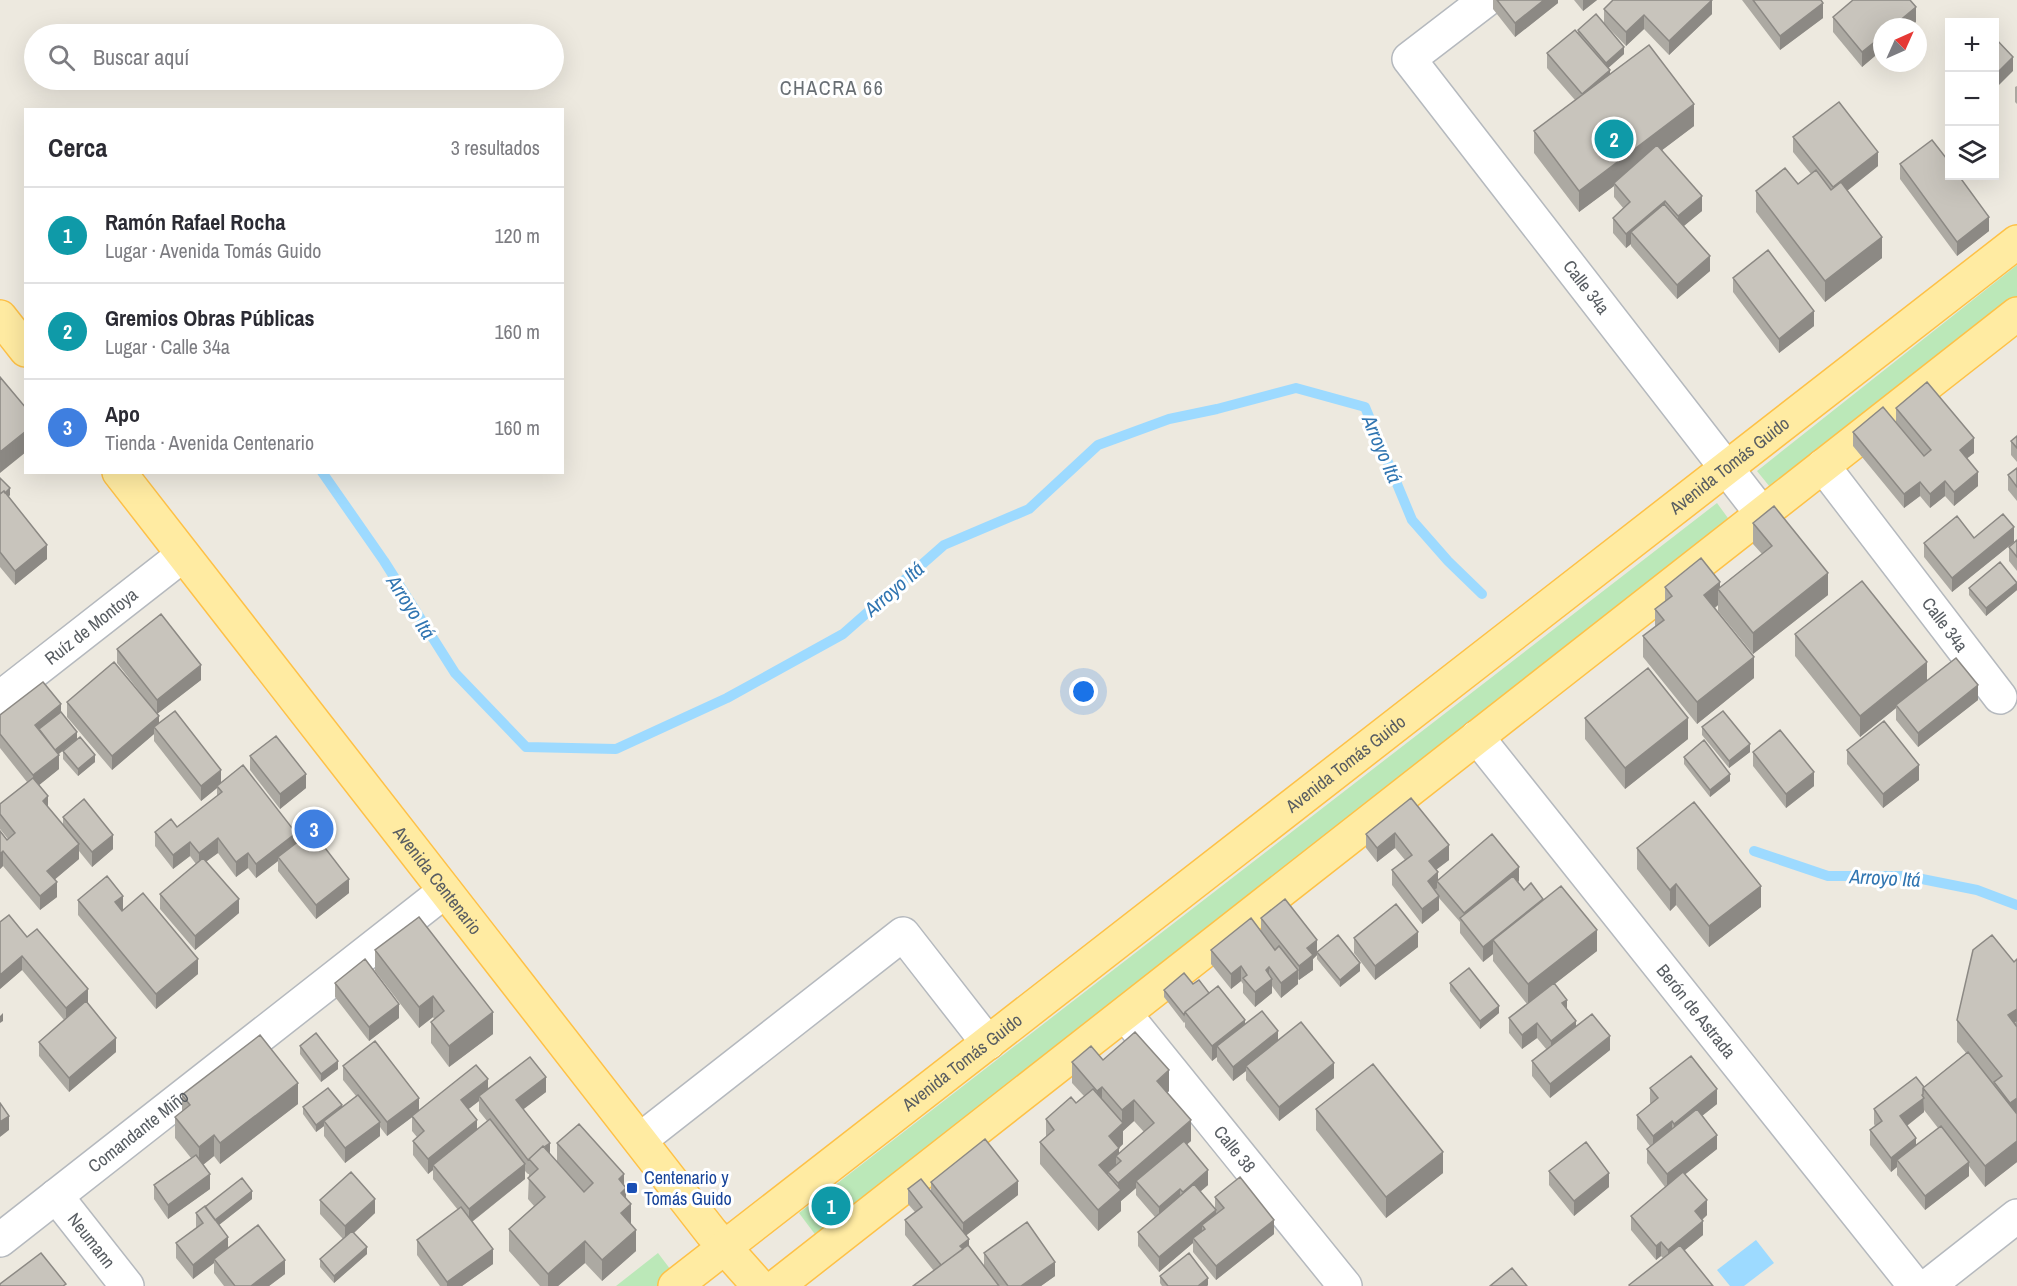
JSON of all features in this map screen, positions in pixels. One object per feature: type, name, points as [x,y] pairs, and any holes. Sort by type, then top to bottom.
[{"type":"main road","name":"Avenida Tomás Guido","points":[[675,1286],[2017,242]]},
{"type":"main road","points":[[777,1286],[2017,314]]},
{"type":"main road","points":[[0,317],[24,348]]},
{"type":"main road","name":"Avenida Centenario","points":[[121,474],[640,1140],[725,1248],[759,1286]]},
{"type":"street","name":"Calle 34a","points":[[1486,0],[1409,59],[1762,514]]},
{"type":"street","name":"Calle 34a","points":[[1823,466],[2000,697]]},
{"type":"street","name":"Ruíz de Montoya","points":[[0,698],[183,555]]},
{"type":"street","name":"Berón de Astrada","points":[[1477,737],[1915,1286]]},
{"type":"street","name":"Comandante Miño","points":[[0,1240],[445,891]]},
{"type":"street","points":[[640,1140],[903,934],[988,1043]]},
{"type":"street","name":"Calle 38","points":[[1125,1014],[1345,1286]]},
{"type":"street","name":"Neumann","points":[[56,1196],[127,1286]]},
{"type":"street","points":[[1928,1286],[2017,1216]]},
{"type":"green space","points":[[2017,265],[2017,302],[1774,492],[1757,471]]},
{"type":"green space","points":[[1717,503],[1733,525],[817,1237],[799,1213]]},
{"type":"green space","points":[[658,1253],[683,1286],[616,1286]]},
{"type":"water","points":[[1756,1240],[1774,1263],[1744,1286],[1730,1286],[1717,1270]]},
{"type":"building","points":[[1497,0],[1544,0],[1515,23]]},
{"type":"building","points":[[1613,0],[1712,0],[1669,41],[1644,15],[1626,32],[1604,9]]},
{"type":"building","points":[[1753,0],[1821,0],[1823,3],[1780,36]]},
{"type":"building","points":[[1853,0],[1910,0],[1916,7],[1903,18],[1873,18],[1873,43],[1862,52],[1833,17]]},
{"type":"building","points":[[1596,14],[1624,47],[1606,63],[1578,30]]},
{"type":"building","points":[[1575,30],[1610,70],[1582,94],[1547,53]]},
{"type":"building","points":[[1999,42],[2013,57],[1999,71]]},
{"type":"building","points":[[1649,45],[1694,104],[1579,191],[1534,131]]},
{"type":"building","points":[[1839,102],[1878,152],[1833,187],[1793,137]]},
{"type":"building","points":[[1932,140],[1945,157],[1945,180],[1962,180],[1989,217],[1957,242],[1900,164]]},
{"type":"building","points":[[1657,145],[1702,196],[1678,216],[1665,201],[1626,234],[1613,218],[1630,202],[1614,183]]},
{"type":"building","points":[[1785,168],[1798,184],[1816,170],[1831,190],[1841,182],[1882,237],[1825,281],[1756,191]]},
{"type":"building","points":[[1664,204],[1710,256],[1677,285],[1631,232]]},
{"type":"building","points":[[1768,250],[1814,311],[1779,339],[1733,278]]},
{"type":"building","points":[[0,377],[24,406],[24,433],[0,452]]},
{"type":"building","points":[[1927,382],[1974,438],[1960,450],[1978,472],[1954,492],[1945,481],[1930,494],[1920,482],[1904,494],[1853,432],[1883,407],[1924,456],[1931,450],[1896,408]]},
{"type":"building","points":[[2017,436],[2017,448],[2011,441]]},
{"type":"building","points":[[2017,468],[2017,487],[2008,475]]},
{"type":"building","points":[[0,478],[10,488],[0,494]]},
{"type":"building","points":[[4,491],[47,545],[15,571],[0,552],[0,494]]},
{"type":"building","points":[[1774,506],[1828,573],[1753,633],[1718,589],[1772,546],[1753,523]]},
{"type":"building","points":[[2003,514],[2014,527],[1952,578],[1924,543],[1957,516],[1974,538]]},
{"type":"building","points":[[2017,540],[2017,557],[2009,547]]},
{"type":"building","points":[[1701,558],[1720,582],[1704,595],[1754,657],[1697,702],[1643,636],[1664,620],[1655,609],[1672,596],[1665,587]]},
{"type":"building","points":[[2000,562],[2017,583],[1986,608],[1969,588]]},
{"type":"building","points":[[1862,581],[1927,662],[1860,716],[1795,634]]},
{"type":"building","points":[[161,614],[201,665],[157,700],[117,649]]},
{"type":"building","points":[[1956,658],[1978,685],[1918,733],[1896,705]]},
{"type":"building","points":[[114,662],[159,716],[112,756],[67,702]]},
{"type":"building","points":[[1648,668],[1688,718],[1625,768],[1585,718]]},
{"type":"building","points":[[43,682],[61,704],[35,725],[59,755],[33,775],[0,734],[0,715]]},
{"type":"building","points":[[175,711],[221,770],[201,786],[154,727]]},
{"type":"building","points":[[1723,711],[1750,744],[1729,761],[1702,727]]},
{"type":"building","points":[[61,712],[77,732],[55,750],[39,729]]},
{"type":"building","points":[[1884,721],[1919,765],[1883,794],[1847,750]]},
{"type":"building","points":[[1780,730],[1814,772],[1786,794],[1753,752]]},
{"type":"building","points":[[276,736],[306,774],[280,794],[250,756]]},
{"type":"building","points":[[80,737],[95,755],[78,769],[63,751]]},
{"type":"building","points":[[1704,740],[1730,774],[1710,790],[1684,757]]},
{"type":"building","points":[[243,765],[296,833],[256,864],[248,853],[236,862],[218,838],[199,853],[190,842],[173,855],[155,832],[171,819],[177,827],[222,792],[217,786]]},
{"type":"building","points":[[33,778],[48,796],[43,801],[79,844],[47,871],[57,882],[40,896],[3,851],[0,854],[0,831],[7,840],[15,833],[0,814],[0,804]]},
{"type":"building","points":[[1411,798],[1449,845],[1429,861],[1438,872],[1428,881],[1439,896],[1422,909],[1392,870],[1412,855],[1395,833],[1377,848],[1366,834]]},
{"type":"building","points":[[84,799],[113,835],[92,852],[63,817]]},
{"type":"building","points":[[1694,802],[1761,886],[1709,926],[1676,884],[1670,890],[1637,848]]},
{"type":"building","points":[[312,831],[349,879],[316,905],[278,857]]},
{"type":"building","points":[[1492,834],[1519,867],[1464,913],[1437,881]]},
{"type":"building","points":[[203,858],[239,899],[195,936],[160,894]]},
{"type":"building","points":[[107,876],[123,896],[115,902],[122,911],[143,893],[198,959],[156,994],[78,900]]},
{"type":"building","points":[[1513,876],[1524,890],[1531,883],[1543,899],[1483,947],[1460,918]]},
{"type":"building","points":[[1561,886],[1597,930],[1528,984],[1493,940]]},
{"type":"building","points":[[1285,899],[1317,940],[1307,948],[1313,955],[1299,966],[1261,918]]},
{"type":"building","points":[[1396,904],[1418,932],[1375,966],[1354,938]]},
{"type":"building","points":[[9,915],[27,937],[37,929],[88,989],[66,1008],[22,956],[0,975],[0,922]]},
{"type":"building","points":[[419,917],[493,1012],[449,1046],[431,1022],[444,1011],[433,996],[419,1007],[375,950]]},
{"type":"building","points":[[1251,918],[1275,950],[1279,946],[1298,970],[1281,983],[1269,967],[1266,970],[1272,979],[1255,992],[1243,978],[1247,975],[1241,966],[1231,974],[1211,950]]},
{"type":"building","points":[[1338,935],[1360,963],[1340,980],[1317,952]]},
{"type":"building","points":[[1992,935],[2014,962],[2017,959],[2017,1009],[2008,1015],[2017,1027],[2017,1098],[2010,1103],[1994,1082],[2002,1076],[1957,1020],[1973,950]]},
{"type":"building","points":[[365,959],[399,1004],[369,1027],[335,983]]},
{"type":"building","points":[[1469,968],[1499,1006],[1480,1021],[1450,983]]},
{"type":"building","points":[[1184,973],[1193,984],[1199,980],[1209,993],[1184,1015],[1164,990]]},
{"type":"building","points":[[1554,983],[1567,1000],[1562,1003],[1576,1021],[1551,1041],[1537,1023],[1522,1035],[1509,1018]]},
{"type":"building","points":[[1218,986],[1245,1020],[1212,1046],[1185,1012]]},
{"type":"building","points":[[86,1001],[116,1038],[69,1078],[39,1042]]},
{"type":"building","points":[[1262,1011],[1278,1031],[1233,1067],[1217,1046]]},
{"type":"building","points":[[1592,1014],[1610,1036],[1550,1084],[1532,1061]]},
{"type":"building","points":[[1301,1022],[1334,1063],[1279,1107],[1246,1066]]},
{"type":"building","points":[[1135,1032],[1169,1070],[1157,1081],[1191,1120],[1118,1183],[1108,1172],[1121,1161],[1116,1156],[1154,1123],[1134,1100],[1122,1110],[1102,1087],[1097,1091],[1072,1062],[1091,1046],[1103,1060]]},
{"type":"building","points":[[316,1033],[338,1061],[321,1074],[300,1046]]},
{"type":"building","points":[[260,1035],[298,1083],[220,1143],[214,1135],[199,1147],[175,1117],[190,1105],[182,1095]]},
{"type":"building","points":[[375,1041],[419,1098],[387,1122],[343,1066]]},
{"type":"building","points":[[1968,1052],[2017,1114],[2017,1141],[1985,1166],[1923,1088]]},
{"type":"building","points":[[1691,1056],[1717,1089],[1674,1124],[1672,1121],[1653,1136],[1637,1115],[1658,1098],[1650,1088]]},
{"type":"building","points":[[530,1057],[546,1077],[516,1100],[550,1143],[543,1146],[528,1160],[479,1096]]},
{"type":"building","points":[[1373,1064],[1443,1152],[1386,1197],[1316,1109]]},
{"type":"building","points":[[476,1065],[488,1079],[461,1100],[477,1120],[428,1159],[413,1141],[424,1131],[412,1116]]},
{"type":"building","points":[[1916,1077],[1924,1087],[1922,1095],[1924,1098],[1900,1116],[1916,1138],[1891,1158],[1870,1130],[1882,1121],[1874,1109]]},
{"type":"building","points":[[328,1088],[342,1105],[316,1125],[303,1107]]},
{"type":"building","points":[[1093,1089],[1123,1123],[1109,1136],[1119,1148],[1099,1165],[1121,1190],[1098,1210],[1040,1142],[1054,1130],[1046,1119],[1071,1097],[1076,1103]]},
{"type":"building","points":[[358,1095],[380,1122],[345,1148],[324,1121]]},
{"type":"building","points":[[0,1103],[9,1116],[0,1122]]},
{"type":"building","points":[[1697,1109],[1717,1135],[1667,1174],[1647,1149]]},
{"type":"building","points":[[490,1119],[525,1164],[469,1209],[433,1165]]},
{"type":"building","points":[[579,1124],[624,1174],[619,1179],[626,1188],[621,1193],[631,1204],[621,1213],[636,1230],[602,1260],[585,1241],[548,1274],[509,1229],[545,1197],[528,1178],[538,1169],[529,1159],[543,1146],[584,1192],[593,1183],[557,1143]]},
{"type":"building","points":[[1941,1126],[1969,1162],[1925,1196],[1897,1160]]},
{"type":"building","points":[[985,1139],[1018,1181],[963,1223],[931,1182]]},
{"type":"building","points":[[1184,1141],[1208,1170],[1183,1192],[1180,1189],[1159,1207],[1136,1181]]},
{"type":"building","points":[[1586,1142],[1609,1173],[1574,1201],[1549,1171]]},
{"type":"building","points":[[196,1155],[210,1174],[168,1205],[154,1185]]},
{"type":"building","points":[[351,1172],[375,1199],[345,1226],[320,1200]]},
{"type":"building","points":[[1683,1172],[1707,1200],[1695,1211],[1703,1221],[1668,1250],[1661,1242],[1656,1246],[1631,1216]]},
{"type":"building","points":[[1240,1177],[1274,1220],[1216,1266],[1193,1238],[1205,1229],[1202,1225],[1224,1208],[1215,1197]]},
{"type":"building","points":[[242,1178],[252,1191],[215,1220],[205,1207]]},
{"type":"building","points":[[921,1179],[969,1239],[960,1246],[963,1249],[941,1265],[905,1220],[922,1207],[908,1189]]},
{"type":"building","points":[[1194,1184],[1216,1210],[1159,1257],[1138,1232]]},
{"type":"building","points":[[205,1206],[228,1237],[193,1265],[176,1243],[203,1223],[196,1213]]},
{"type":"building","points":[[461,1207],[493,1249],[447,1282],[417,1240]]},
{"type":"building","points":[[1027,1222],[1055,1262],[1021,1286],[1008,1286],[984,1253]]},
{"type":"building","points":[[258,1225],[285,1260],[251,1286],[235,1286],[214,1259]]},
{"type":"building","points":[[352,1231],[367,1247],[334,1276],[320,1259]]},
{"type":"building","points":[[968,1245],[999,1286],[913,1286]]},
{"type":"building","points":[[1680,1245],[1713,1286],[1629,1285]]},
{"type":"building","points":[[41,1253],[66,1284],[63,1286],[0,1286],[0,1284]]},
{"type":"building","points":[[1189,1253],[1208,1278],[1198,1286],[1168,1286],[1160,1276]]},
{"type":"building","points":[[1512,1268],[1527,1286],[1490,1286]]},
{"type":"waterway","name":"Arroyo Itá","points":[[323,474],[384,561],[455,673],[526,747],[616,749],[727,698],[843,634],[944,545],[1029,509],[1098,445],[1169,419],[1296,388],[1365,407],[1412,520],[1448,561],[1482,594]]},
{"type":"waterway","name":"Arroyo Itá","points":[[1754,851],[1828,876],[1907,876],[1977,890],[2017,905]]},
{"type":"place","name":"Gremios Obras Públicas","points":[[1614,139]]},
{"type":"place","name":"Apo","points":[[314,829]]},
{"type":"place","name":"Centenario y Tomás Guido","points":[[632,1188]]},
{"type":"place","name":"Ramón Rafael Rocha","points":[[831,1206]]},
{"type":"district","name":"CHACRA 66","points":[[832,88]]}]
